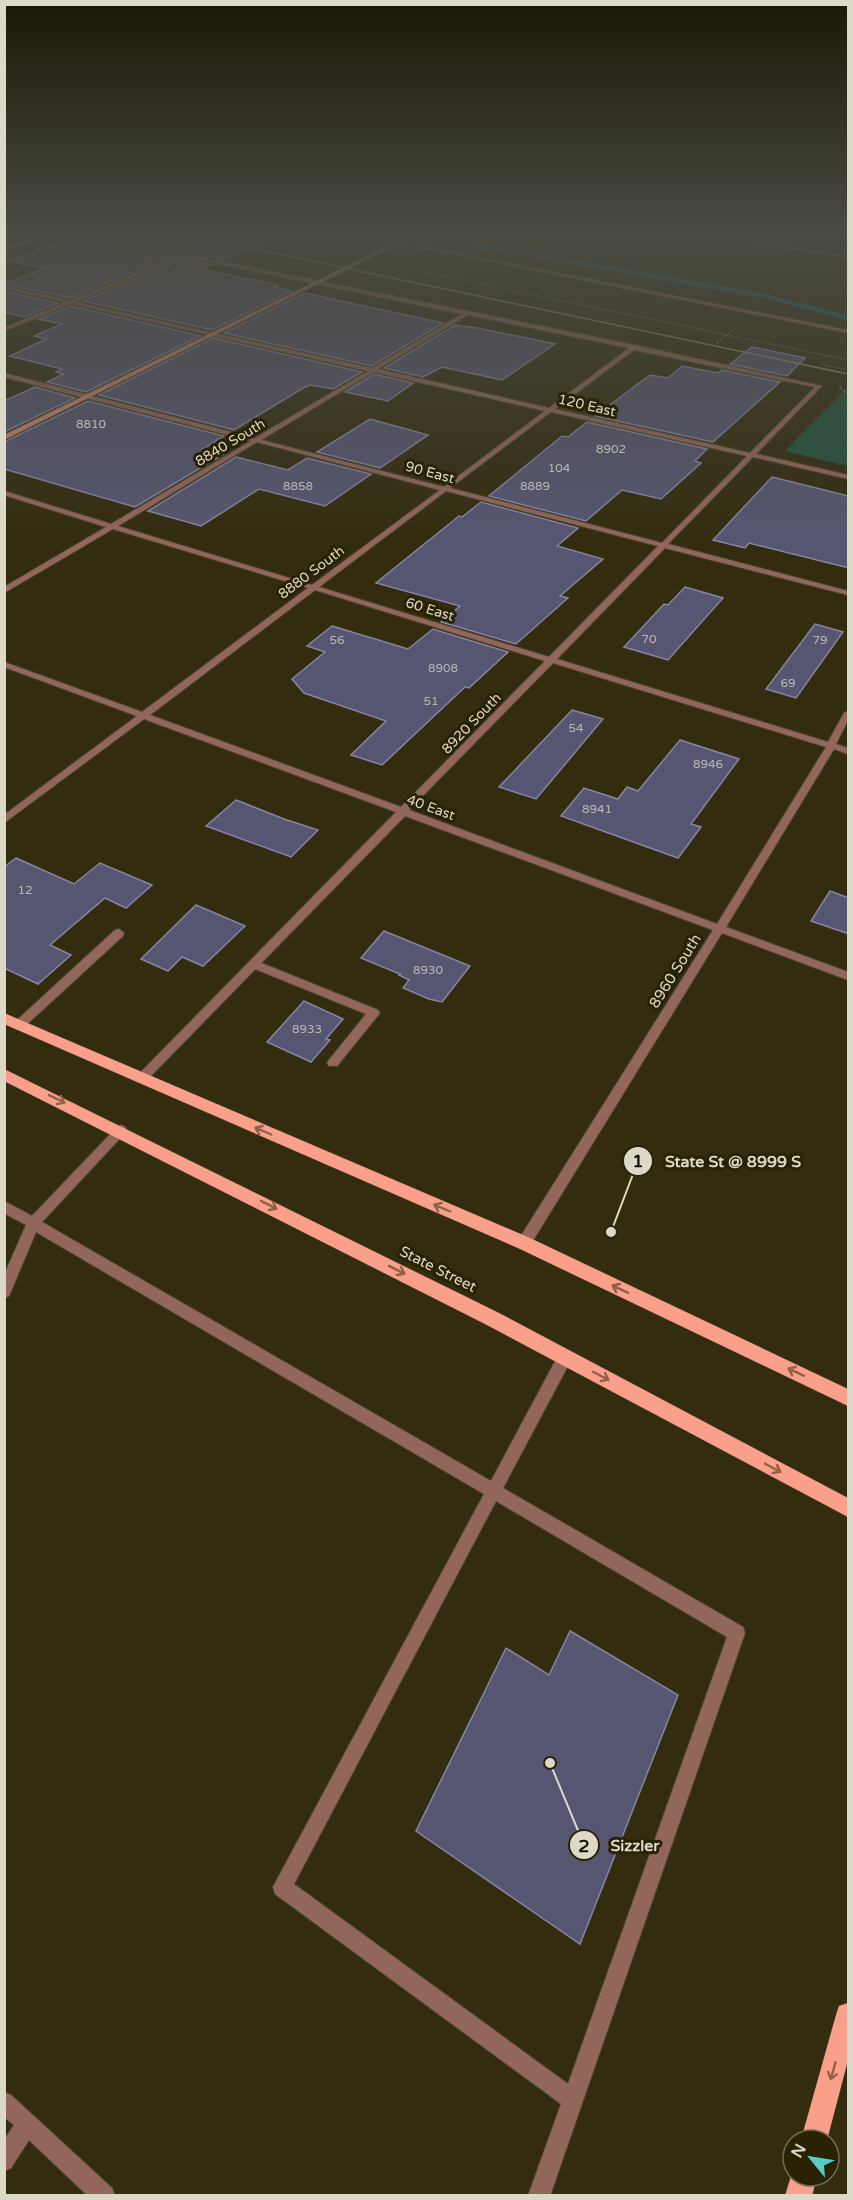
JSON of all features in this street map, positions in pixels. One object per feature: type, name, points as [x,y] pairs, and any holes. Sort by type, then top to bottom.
[{"type":"main road","points":[[12,1022],[524,1243],[849,1398]]},
{"type":"main road","name":"State Street","points":[[4,1074],[121,1130],[565,1358],[849,1508]]},
{"type":"main road","points":[[817,2128],[849,2015]]},
{"type":"street","points":[[4,438],[213,336]]},
{"type":"street","name":"120 East","points":[[224,336],[849,477]]},
{"type":"street","name":"8840 South","points":[[4,591],[430,336]]},
{"type":"street","points":[[579,336],[634,347]]},
{"type":"street","name":"8920 South","points":[[141,1079],[819,386],[634,347]]},
{"type":"street","name":"8880 South","points":[[4,820],[634,347]]},
{"type":"street","name":"90 East","points":[[4,375],[849,593]]},
{"type":"street","name":"60 East","points":[[4,493],[849,751]]},
{"type":"street","name":"40 East","points":[[4,664],[849,976]]},
{"type":"street","name":"8960 South","points":[[524,1243],[832,746],[849,713]]},
{"type":"street","points":[[12,1022],[119,933]]},
{"type":"street","points":[[254,964],[374,1013],[333,1063]]},
{"type":"street","points":[[4,1292],[34,1222],[121,1130]]},
{"type":"street","points":[[4,1206],[737,1633],[540,2196]]},
{"type":"street","points":[[565,1358],[492,1490],[282,1887],[573,2100]]},
{"type":"street","points":[[4,2102],[104,2196]]},
{"type":"street","points":[[4,2161],[27,2123]]},
{"type":"path","points":[[732,336],[849,360]]},
{"type":"green space","points":[[848,387],[848,466],[785,451]]},
{"type":"building","points":[[34,336],[201,336],[86,392],[47,382],[64,374],[56,372],[62,369],[10,356],[46,339]]},
{"type":"building","points":[[236,336],[422,336],[372,366]]},
{"type":"building","points":[[437,336],[514,336],[555,344],[502,380],[442,367],[423,377],[384,368]]},
{"type":"building","points":[[213,338],[362,372],[333,389],[311,385],[305,387],[234,430],[99,395]]},
{"type":"building","points":[[752,347],[805,358],[787,376],[730,364]]},
{"type":"building","points":[[682,366],[718,373],[722,370],[780,382],[713,442],[595,416],[650,375],[668,378]]},
{"type":"building","points":[[374,374],[413,383],[388,401],[345,392]]},
{"type":"building","points":[[35,387],[75,398],[4,432],[4,401]]},
{"type":"building","points":[[88,401],[224,436],[203,449],[224,454],[135,507],[4,469],[4,442]]},
{"type":"building","points":[[370,419],[428,435],[380,468],[317,452]]},
{"type":"building","points":[[587,422],[707,449],[695,461],[701,463],[661,499],[622,490],[586,521],[489,496],[562,436],[568,437]]},
{"type":"building","points":[[236,457],[288,470],[307,458],[371,474],[325,506],[259,489],[201,526],[148,511]]},
{"type":"building","points":[[772,477],[849,496],[849,568],[749,543],[745,548],[713,540]]},
{"type":"building","points":[[481,502],[578,528],[557,546],[603,559],[560,596],[568,598],[516,644],[441,622],[460,606],[376,583],[459,516],[462,517]]},
{"type":"building","points":[[685,587],[723,598],[668,660],[624,647],[664,604],[668,605]]},
{"type":"building","points":[[815,624],[843,632],[796,698],[766,689]]},
{"type":"building","points":[[332,626],[408,649],[433,629],[508,652],[469,688],[465,687],[382,765],[351,755],[386,721],[304,693],[292,679],[325,652],[307,646]]},
{"type":"building","points":[[572,710],[603,719],[536,799],[499,787]]},
{"type":"building","points":[[680,740],[739,759],[691,824],[701,827],[678,858],[561,816],[584,788],[618,799],[627,787],[638,791]]},
{"type":"building","points":[[236,800],[318,830],[291,857],[206,826]]},
{"type":"building","points":[[16,858],[74,884],[100,863],[152,885],[126,908],[105,898],[50,945],[71,955],[38,984],[4,968],[4,867]]},
{"type":"building","points":[[830,891],[849,898],[849,934],[811,921]]},
{"type":"building","points":[[196,905],[245,926],[203,966],[182,957],[168,971],[141,959]]},
{"type":"building","points":[[384,931],[470,966],[442,1002],[429,999],[403,988],[409,980],[400,974],[361,958]]},
{"type":"building","points":[[304,1001],[343,1019],[326,1039],[330,1040],[311,1062],[267,1042]]},
{"type":"building","points":[[570,1631],[678,1695],[580,1944],[416,1831],[506,1648],[549,1675]]},
{"type":"tram line","points":[[666,336],[848,374]]},
{"type":"place","name":"State St @ 8999 S","points":[[611,1232]]},
{"type":"place","name":"Sizzler","points":[[550,1763]]}]
